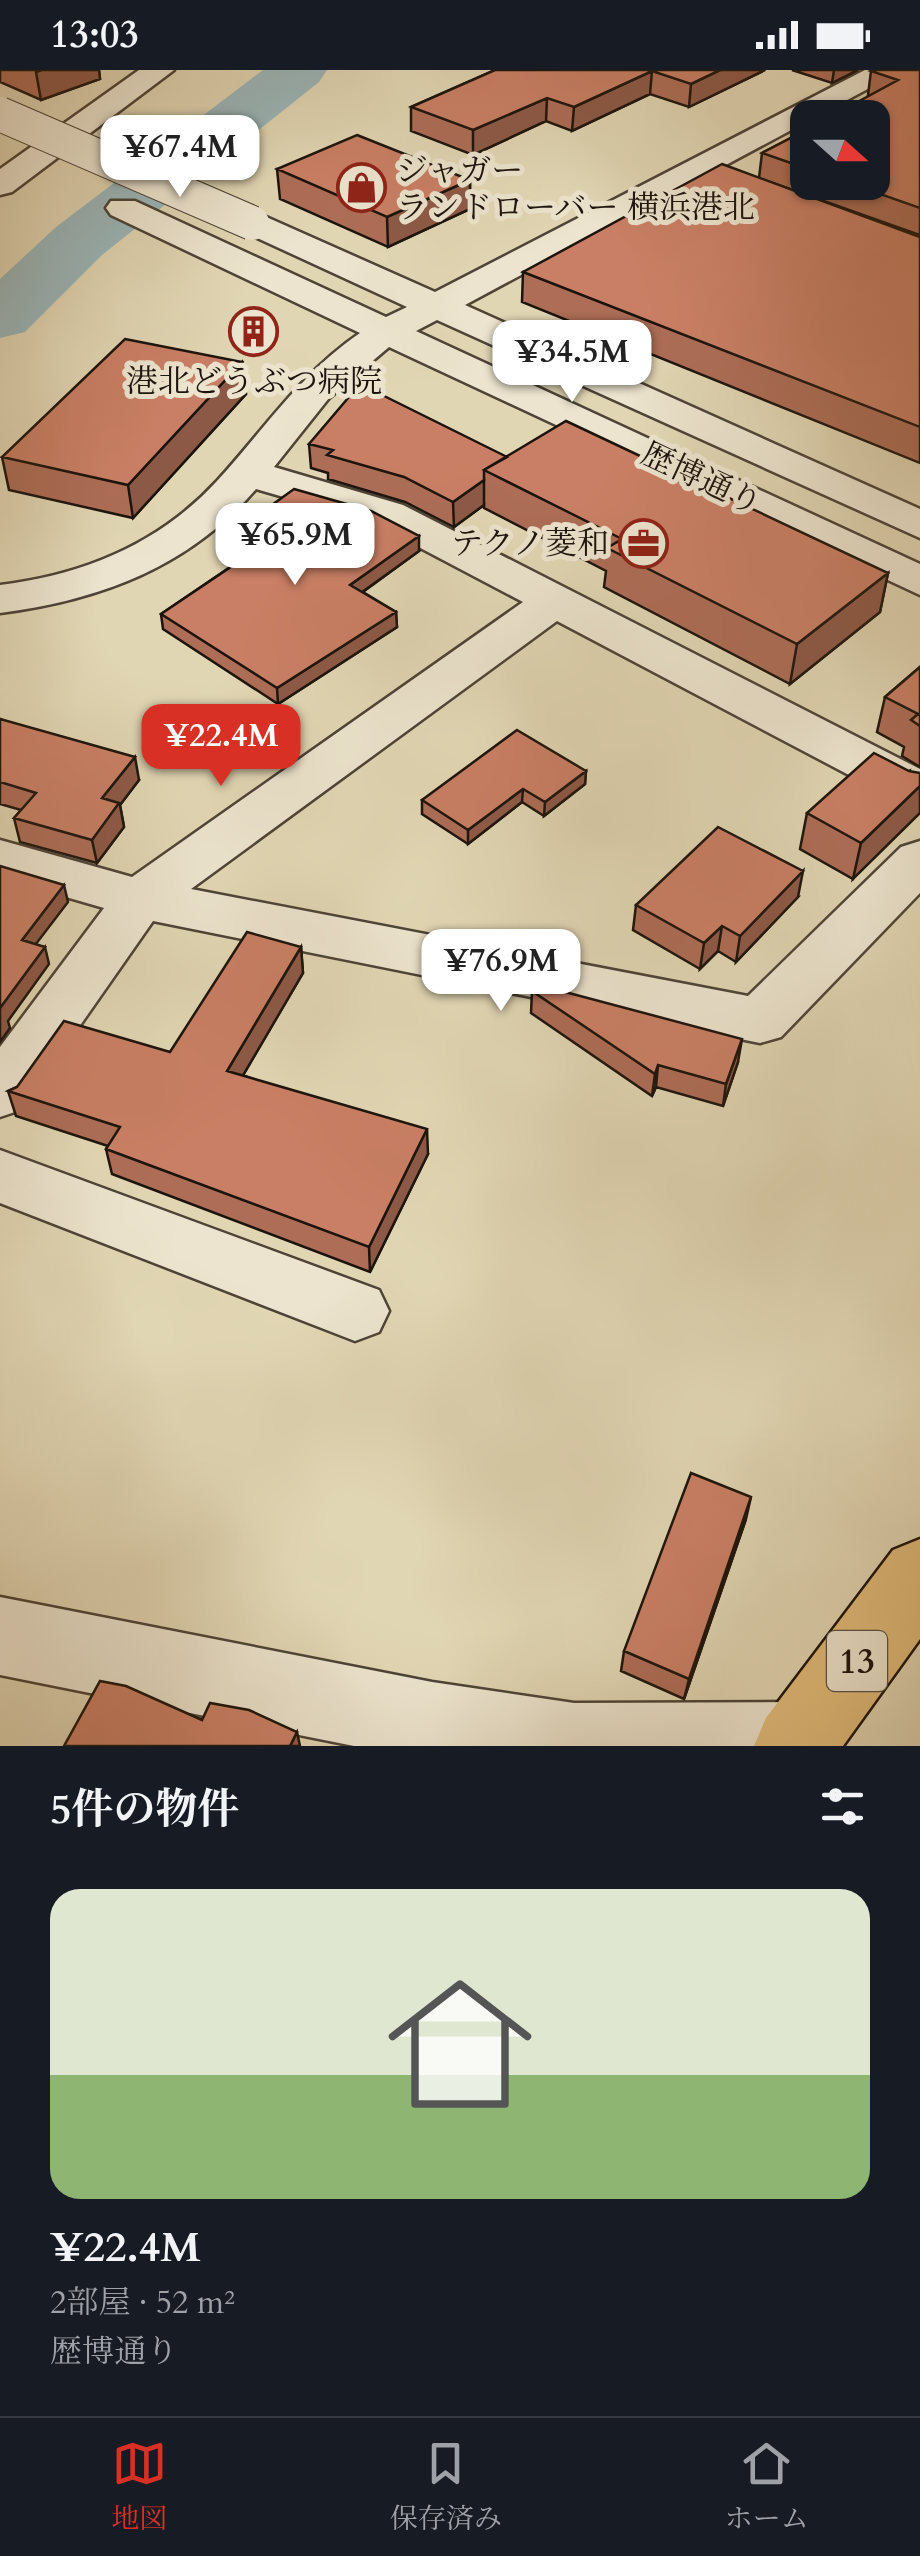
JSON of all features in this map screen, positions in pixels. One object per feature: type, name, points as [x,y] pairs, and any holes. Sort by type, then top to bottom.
[{"type":"main road","name":"13","points":[[795,1744],[920,1576]]},
{"type":"street","points":[[0,185],[90,114],[158,70]]},
{"type":"street","points":[[0,599],[38,596],[108,578],[178,540],[217,506],[330,374],[386,332],[433,304],[888,70]]},
{"type":"street","name":"歴博通り","points":[[0,114],[252,223],[920,525]]},
{"type":"street","points":[[0,152],[52,176]]},
{"type":"street","points":[[694,170],[744,188]]},
{"type":"street","name":"歴博通り","points":[[88,192],[920,581]]},
{"type":"street","points":[[244,474],[298,484],[388,514],[920,791]]},
{"type":"street","points":[[0,1093],[140,899],[556,600]]},
{"type":"street","points":[[0,859],[140,899],[760,1022],[920,860]]},
{"type":"street","points":[[0,1176],[355,1312]]},
{"type":"street","points":[[0,1636],[424,1734],[574,1743],[795,1744]]},
{"type":"building","points":[[495,70],[720,70],[691,84],[652,71],[574,107],[547,98],[473,130],[411,107]]},
{"type":"building","points":[[920,70],[920,208],[890,197],[890,100],[861,100],[898,80],[871,71]]},
{"type":"building","points":[[357,135],[470,180],[387,217],[277,169]]},
{"type":"building","points":[[790,138],[790,163],[762,153]]},
{"type":"building","points":[[722,164],[790,189],[790,200],[820,200],[920,237],[920,427],[523,272]]},
{"type":"building","points":[[125,339],[242,362],[128,485],[2,457]]},
{"type":"building","points":[[360,384],[507,457],[484,470],[484,480],[453,502],[404,477],[327,455],[333,450],[309,444]]},
{"type":"building","points":[[566,421],[888,573],[797,644],[607,548],[622,539],[484,470]]},
{"type":"building","points":[[294,489],[371,511],[419,536],[350,585],[396,612],[277,688],[161,614],[281,533],[251,520]]},
{"type":"building","points":[[920,667],[920,726],[911,720],[918,714],[885,697]]},
{"type":"building","points":[[0,719],[135,757],[102,798],[119,803],[92,840],[14,818],[36,793],[0,782]]},
{"type":"building","points":[[517,730],[586,771],[545,802],[523,789],[468,830],[422,800]]},
{"type":"building","points":[[874,753],[920,773],[920,786],[861,843],[807,813]]},
{"type":"building","points":[[718,827],[803,871],[740,936],[722,926],[704,943],[636,905]]},
{"type":"building","points":[[0,866],[64,885],[22,940],[45,947],[0,1008]]},
{"type":"building","points":[[247,932],[301,947],[227,1071],[427,1129],[369,1247],[106,1149],[120,1127],[8,1091],[17,1087],[64,1021],[170,1052]]},
{"type":"building","points":[[535,984],[742,1039],[726,1084],[658,1065],[655,1074],[532,991]]},
{"type":"building","points":[[691,1473],[751,1497],[689,1679],[624,1651]]},
{"type":"building","points":[[100,1681],[126,1686],[202,1720],[210,1703],[249,1710],[297,1732],[290,1746],[64,1746]]},
{"type":"waterway","points":[[0,317],[79,241],[299,70]]},
{"type":"place","name":"ジャガー ランドローバー 横浜港北","points":[[361,188]]},
{"type":"place","name":"港北どうぶつ病院","points":[[254,331]]},
{"type":"place","name":"テクノ菱和","points":[[644,543]]}]
